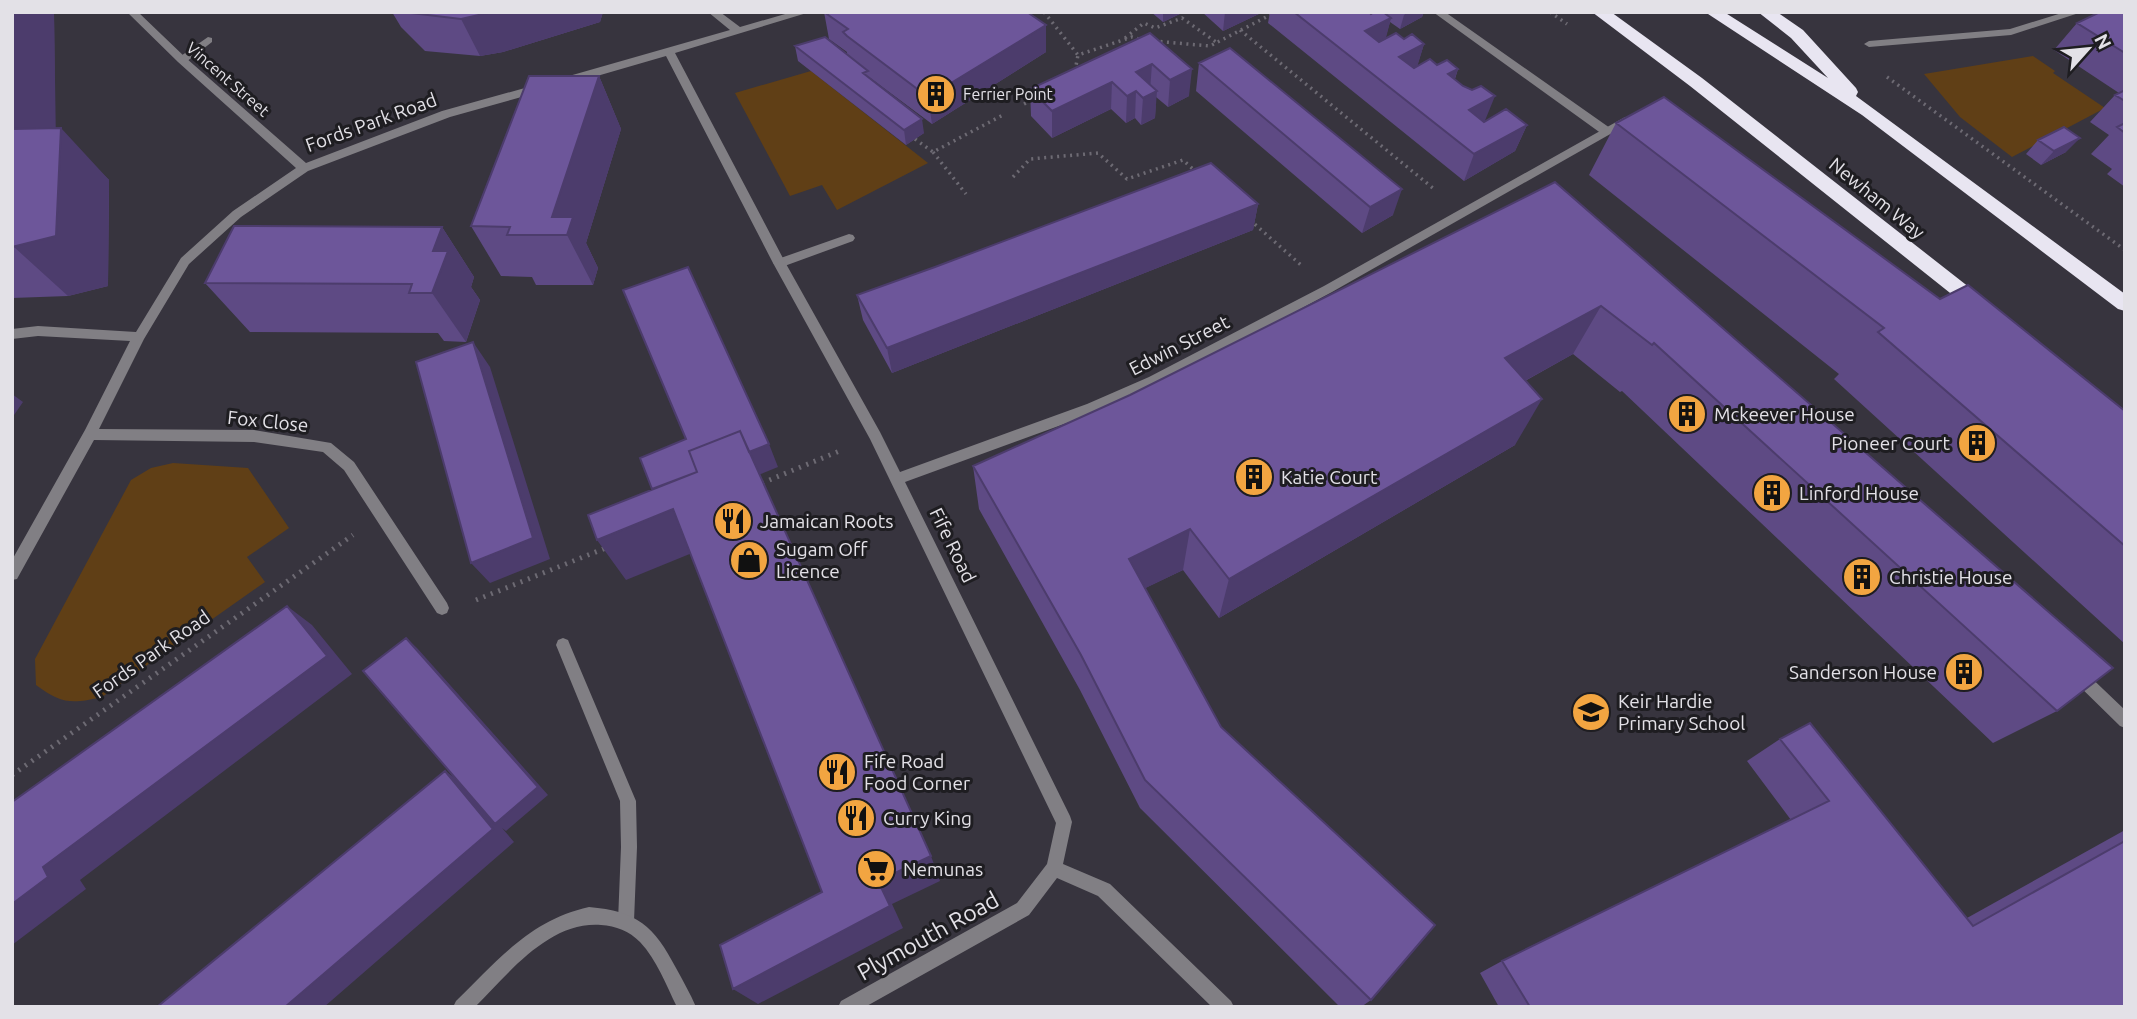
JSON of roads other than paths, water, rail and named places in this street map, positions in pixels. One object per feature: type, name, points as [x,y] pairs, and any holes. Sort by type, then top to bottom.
[{"type":"highway","name":"Newham Way","points":[[1600,12],[1696,82],[1996,319]]},
{"type":"highway","points":[[1713,12],[1868,111],[2125,304]]},
{"type":"highway","points":[[1766,12],[1797,34],[1868,111]]},
{"type":"street","name":"Vincent Street","points":[[132,12],[304,168]]},
{"type":"street","points":[[713,12],[738,31]]},
{"type":"street","name":"Fords Park Road","points":[[12,574],[90,434],[139,337],[185,261],[237,214],[304,168],[446,114],[805,12]]},
{"type":"street","points":[[1438,12],[1606,131]]},
{"type":"street","points":[[1869,44],[2011,32],[2077,12]]},
{"type":"street","points":[[182,60],[208,40]]},
{"type":"street","name":"Fife Road","points":[[669,52],[779,262],[875,436],[1064,822],[1054,868]]},
{"type":"street","name":"Edwin Street","points":[[897,479],[1092,408],[1142,386],[1328,289],[1463,213],[1525,186],[1606,131],[1642,113]]},
{"type":"street","points":[[779,262],[849,237]]},
{"type":"street","points":[[12,334],[37,331],[139,337]]},
{"type":"street","name":"Fox Close","points":[[90,434],[254,436],[326,447],[349,466],[442,608]]},
{"type":"street","points":[[563,645],[628,801],[626,920]]},
{"type":"street","points":[[2069,666],[2125,721]]},
{"type":"street","points":[[1054,868],[1104,890],[1225,1007]]},
{"type":"street","name":"Plymouth Road","points":[[847,1007],[1023,909],[1054,868]]},
{"type":"street","points":[[462,1007],[546,928],[575,915],[601,915],[626,920],[647,937],[687,1007]]},
{"type":"place","name":"Ferrier Point","points":[[936,94]]},
{"type":"place","name":"Mckeever House","points":[[1687,414]]},
{"type":"place","name":"Pioneer Court","points":[[1977,443]]},
{"type":"place","name":"Katie Court","points":[[1254,477]]},
{"type":"place","name":"Linford House","points":[[1772,493]]},
{"type":"place","name":"Jamaican Roots","points":[[733,521]]},
{"type":"place","name":"Sugam Off Licence","points":[[749,560]]},
{"type":"place","name":"Christie House","points":[[1862,577]]},
{"type":"place","name":"Sanderson House","points":[[1964,672]]},
{"type":"place","name":"Keir Hardie Primary School","points":[[1591,712]]},
{"type":"place","name":"Fife Road Food Corner","points":[[837,772]]},
{"type":"place","name":"Curry King","points":[[856,818]]},
{"type":"place","name":"Nemunas","points":[[876,869]]}]
